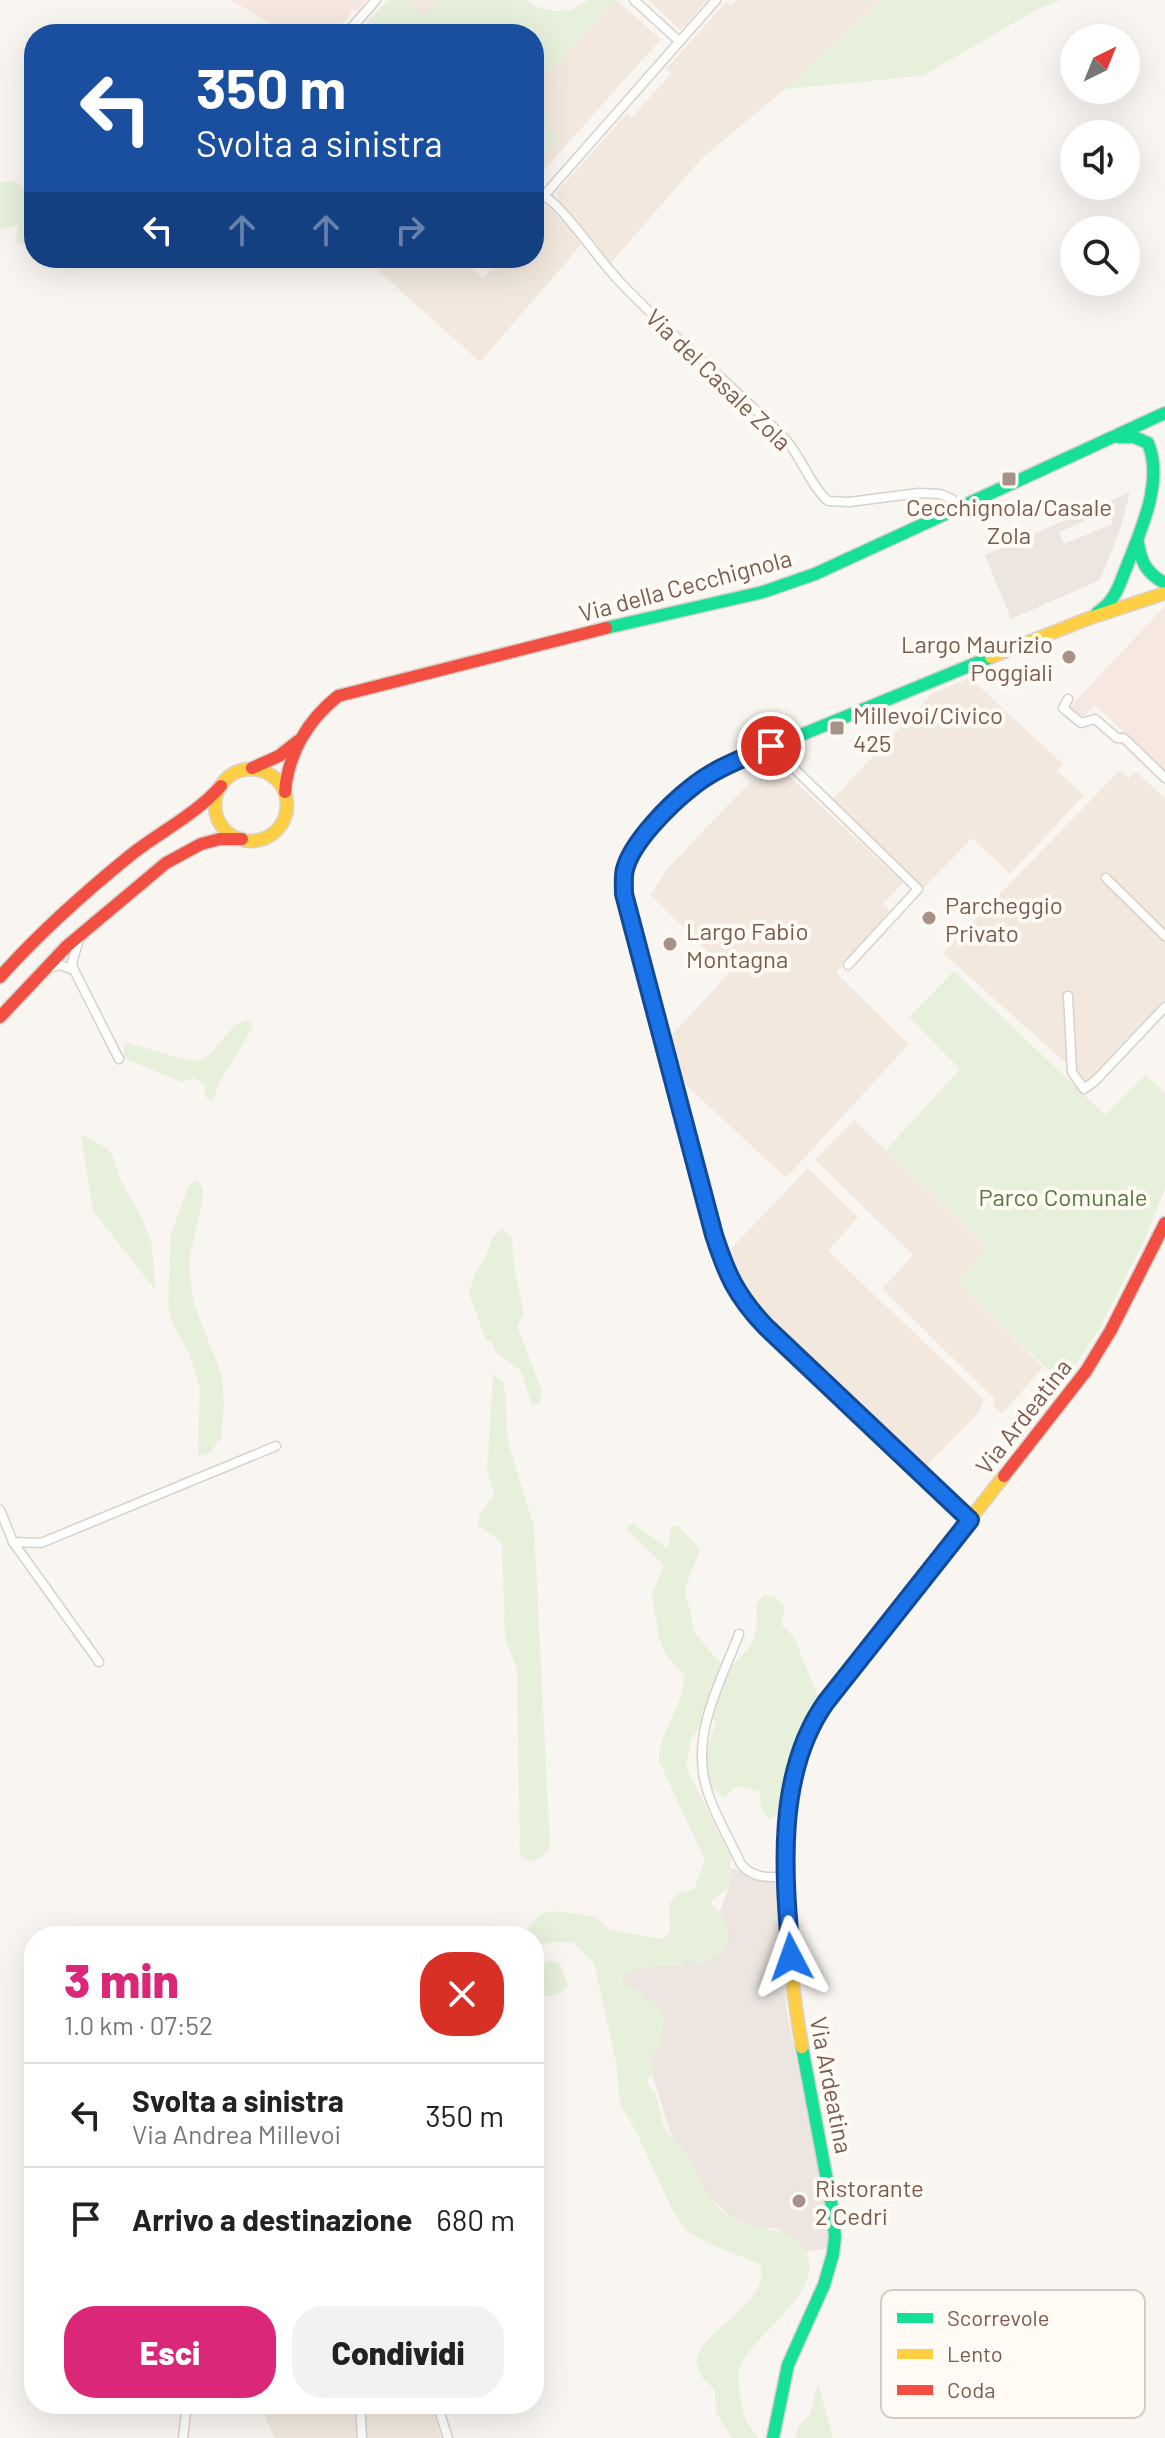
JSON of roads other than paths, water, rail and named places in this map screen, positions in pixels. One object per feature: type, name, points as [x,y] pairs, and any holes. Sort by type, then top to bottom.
[{"type":"street","points":[[355,24],[376,0]]},
{"type":"street","points":[[634,0],[679,41]]},
{"type":"street","points":[[544,195],[716,0]]},
{"type":"street","name":"Via del Casale Zola","points":[[544,195],[621,284],[789,443],[817,490],[828,501],[849,502],[928,493],[952,499],[958,508]]},
{"type":"street","name":"Via della Cecchignola","points":[[285,792],[284,781],[303,736],[319,712],[338,696],[763,592],[815,574],[1165,413]]},
{"type":"street","points":[[1109,439],[1136,437],[1154,449],[1160,465],[1157,492]]},
{"type":"street","points":[[1087,619],[1113,600],[1165,478]]},
{"type":"street","points":[[1138,543],[1145,570],[1165,583]]},
{"type":"street","points":[[970,1520],[765,1326],[741,1299],[730,1280],[714,1235],[624,894],[628,860],[658,820],[693,786],[728,765],[1087,619],[1165,593]]},
{"type":"street","points":[[1068,699],[1063,708],[1073,719],[1081,723],[1095,719],[1117,738],[1124,738],[1165,778]]},
{"type":"street","name":"Via della Cecchignola","points":[[252,769],[279,756],[303,736]]},
{"type":"street","points":[[771,746],[918,889],[848,965]]},
{"type":"street","points":[[0,977],[37,937],[90,889],[154,838],[209,800],[229,777],[252,769],[268,773],[285,792],[287,810],[283,822],[275,831],[265,838],[254,840],[219,838],[183,851],[149,875],[81,933],[0,1017]]},
{"type":"street","points":[[221,786],[216,800],[220,823],[228,832],[242,839]]},
{"type":"street","points":[[1106,878],[1165,936]]},
{"type":"street","points":[[81,933],[72,963],[74,970],[119,1059]]},
{"type":"street","points":[[41,972],[60,965],[74,970]]},
{"type":"street","points":[[1068,996],[1072,1072],[1084,1089],[1165,1007]]},
{"type":"street","name":"Via Ardeatina","points":[[773,2438],[788,2364],[797,2339],[822,2293],[833,2259],[835,2236],[832,2202],[798,2029],[789,1932],[787,1827],[799,1755],[810,1727],[835,1690],[1092,1362],[1132,1291],[1165,1223]]},
{"type":"street","points":[[13,1542],[41,1543],[276,1446]]},
{"type":"street","points":[[0,1510],[13,1542],[99,1662]]},
{"type":"street","points":[[739,1634],[709,1710],[705,1726],[703,1775],[741,1864],[748,1873],[786,1877]]},
{"type":"street","points":[[183,2438],[186,2414]]},
{"type":"street","points":[[361,2414],[362,2438]]},
{"type":"street","points":[[440,2414],[448,2438]]},
{"type":"place","name":"Cecchignola/Casale Zola","points":[[1009,479]]},
{"type":"place","name":"Largo Maurizio Poggiali","points":[[1069,657]]},
{"type":"place","name":"Millevoi/Civico 425","points":[[837,728]]},
{"type":"place","name":"Parcheggio Privato","points":[[929,918]]},
{"type":"place","name":"Largo Fabio Montagna","points":[[670,944]]},
{"type":"place","name":"Ristorante 2 Cedri","points":[[799,2201]]},
{"type":"park label","name":"Parco Comunale","points":[[1063,1196]]}]
